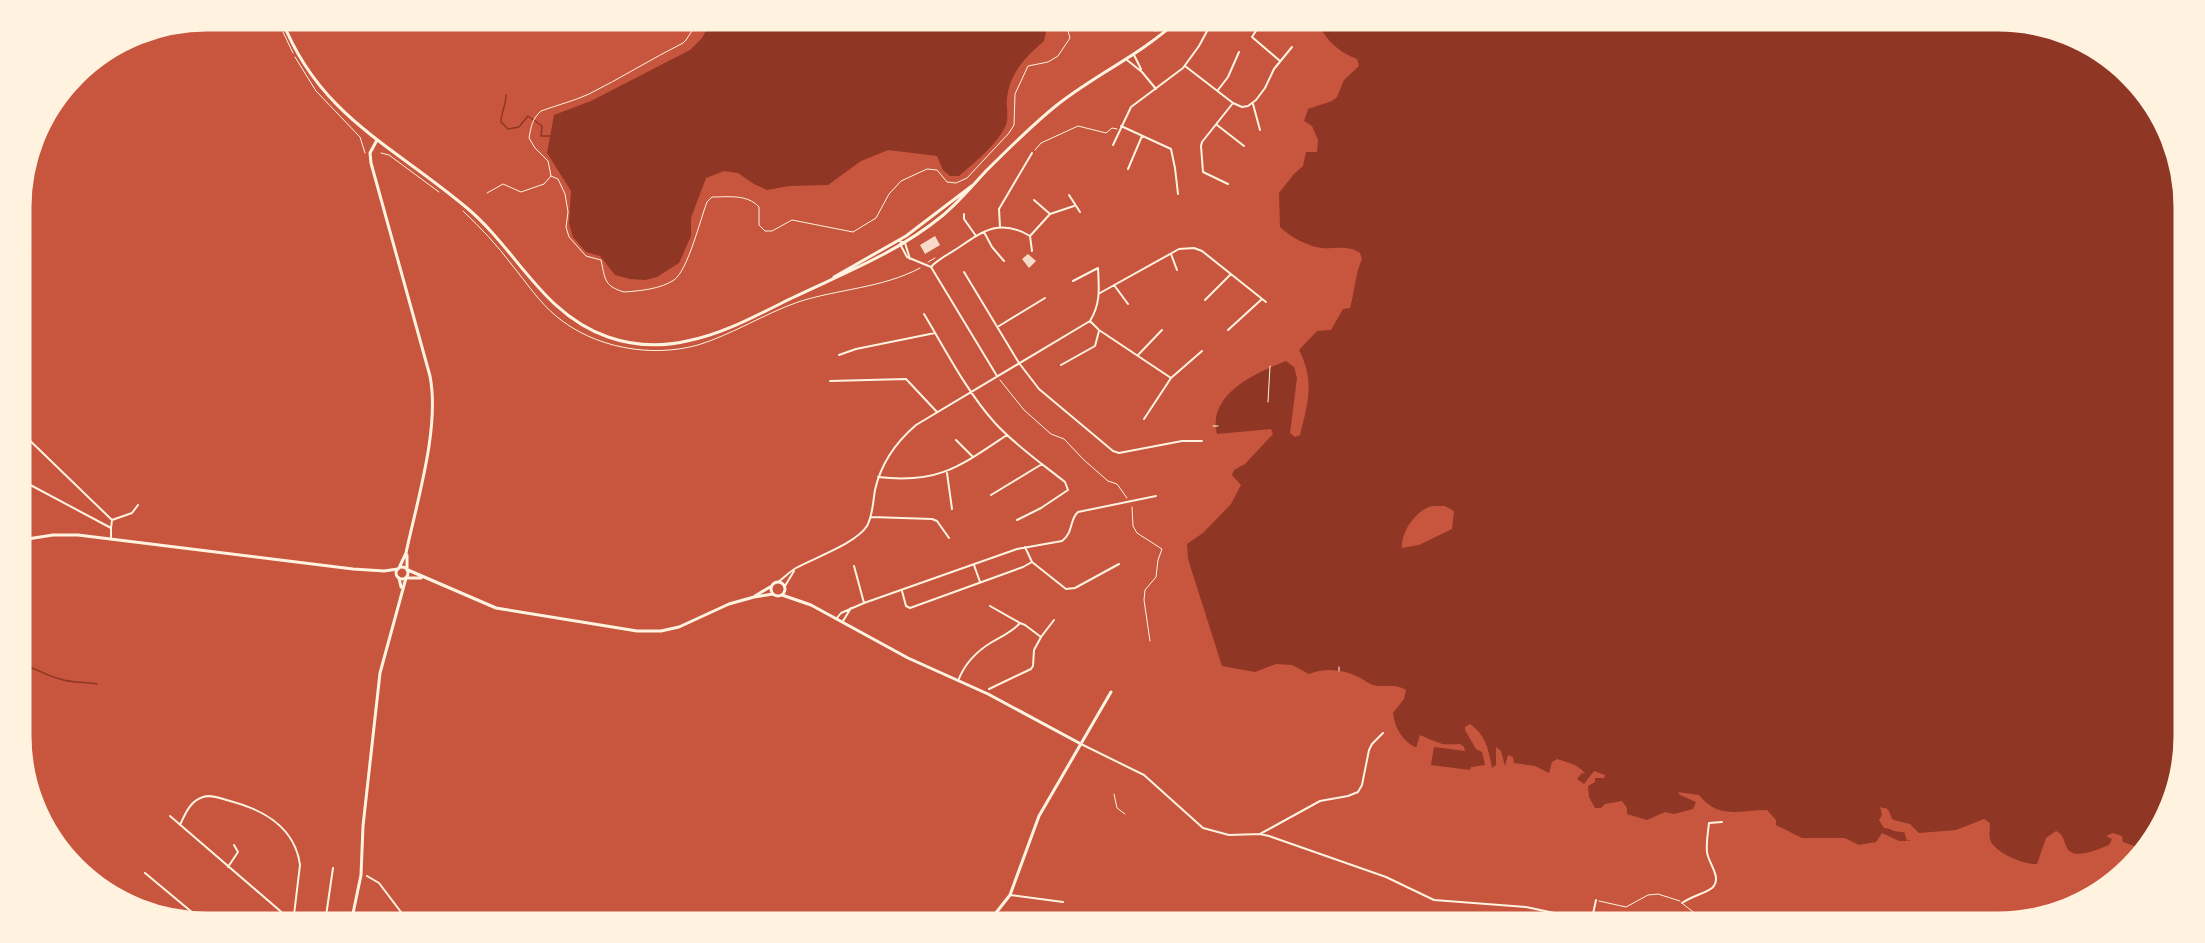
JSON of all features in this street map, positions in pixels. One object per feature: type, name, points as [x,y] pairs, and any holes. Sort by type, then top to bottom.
[{"type":"main road","points":[[286,30],[320,87],[377,140],[484,223],[556,308],[584,327],[611,338],[651,345],[690,341],[721,331],[900,246],[944,214],[1018,138],[1059,104],[1127,60],[1165,30]]},
{"type":"main road","points":[[377,140],[370,153],[370,164],[425,357],[433,395],[430,437],[406,553],[398,568],[402,589]]},
{"type":"main road","points":[[830,280],[899,241],[975,183]]},
{"type":"main road","points":[[30,539],[61,535],[111,539],[317,565],[384,571],[403,567],[423,578],[440,583],[485,604],[506,610],[637,631],[661,631],[679,627],[729,604],[754,597],[782,595],[796,598],[837,618],[909,658],[988,694],[1081,744]]},
{"type":"main road","points":[[353,913],[361,875],[363,826],[379,684],[408,569],[406,553]]},
{"type":"main road","points":[[384,571],[398,577],[423,578]]},
{"type":"main road","points":[[754,597],[778,582],[796,598]]},
{"type":"main road","points":[[772,585],[773,594]]},
{"type":"main road","points":[[782,595],[785,587]]},
{"type":"main road","points":[[996,913],[1010,895],[1039,816],[1111,692]]},
{"type":"street","points":[[1113,145],[1131,107],[1185,66],[1207,30]]},
{"type":"street","points":[[1257,30],[1252,37],[1280,61]]},
{"type":"street","points":[[290,38],[296,35]]},
{"type":"street","points":[[1185,66],[1233,103],[1242,107],[1253,104],[1280,61],[1292,48]]},
{"type":"street","points":[[1218,90],[1228,77],[1239,52]]},
{"type":"street","points":[[1134,55],[1142,72]]},
{"type":"street","points":[[1127,60],[1142,72],[1156,89]]},
{"type":"street","points":[[1228,184],[1203,172],[1202,142],[1233,103]]},
{"type":"street","points":[[1253,104],[1260,130]]},
{"type":"street","points":[[1217,124],[1244,146]]},
{"type":"street","points":[[1121,126],[1170,149],[1178,194]]},
{"type":"street","points":[[1128,169],[1143,136]]},
{"type":"street","points":[[1000,227],[999,209],[1032,153]]},
{"type":"street","points":[[1069,195],[1080,212]]},
{"type":"street","points":[[1035,200],[1050,214]]},
{"type":"street","points":[[1032,251],[1030,236],[1050,214],[1074,206]]},
{"type":"street","points":[[964,214],[964,219],[976,236]]},
{"type":"street","points":[[931,267],[954,248],[984,232],[1000,227],[1019,230],[1030,236]]},
{"type":"street","points":[[984,232],[992,247],[1004,261]]},
{"type":"street","points":[[899,241],[904,243],[910,259]]},
{"type":"street","points":[[899,241],[905,255],[931,267],[997,376]]},
{"type":"street","points":[[1100,293],[1187,247],[1197,249],[1266,302]]},
{"type":"street","points":[[1171,254],[1177,270]]},
{"type":"street","points":[[778,582],[796,568],[857,536],[866,526],[871,517],[878,477],[892,448],[918,423],[1090,321],[1097,310],[1100,293],[1098,268],[1073,281]]},
{"type":"street","points":[[964,272],[1019,363],[1039,389],[1113,452],[1119,453],[1182,441],[1202,441]]},
{"type":"street","points":[[1205,300],[1231,274]]},
{"type":"street","points":[[1114,285],[1128,304]]},
{"type":"street","points":[[998,327],[1045,298]]},
{"type":"street","points":[[1228,330],[1262,299]]},
{"type":"street","points":[[924,314],[972,392],[993,421],[1065,482],[1068,490],[1035,512],[1017,520]]},
{"type":"street","points":[[1090,321],[1099,330],[1171,378]]},
{"type":"street","points":[[1061,365],[1095,346],[1099,330]]},
{"type":"street","points":[[1138,355],[1162,330]]},
{"type":"street","points":[[839,355],[856,349],[935,333]]},
{"type":"street","points":[[1144,419],[1171,378],[1202,351]]},
{"type":"street","points":[[830,381],[906,379],[937,412]]},
{"type":"street","points":[[878,477],[922,478],[947,473],[1007,435]]},
{"type":"street","points":[[956,440],[973,458]]},
{"type":"street","points":[[30,441],[112,520]]},
{"type":"street","points":[[991,495],[1042,464]]},
{"type":"street","points":[[947,473],[952,509]]},
{"type":"street","points":[[30,485],[111,528]]},
{"type":"street","points":[[837,618],[853,606],[1025,547],[1062,541],[1071,530],[1078,513],[1156,496]]},
{"type":"street","points":[[112,520],[132,513],[138,505]]},
{"type":"street","points":[[871,517],[933,519],[949,538]]},
{"type":"street","points":[[111,539],[112,520]]},
{"type":"street","points":[[1025,547],[1032,562],[1063,587],[1071,589],[1119,564]]},
{"type":"street","points":[[902,591],[906,606],[910,608],[1032,562]]},
{"type":"street","points":[[974,565],[981,583]]},
{"type":"street","points":[[854,566],[864,603]]},
{"type":"street","points":[[785,587],[796,568]]},
{"type":"street","points":[[843,621],[853,606]]},
{"type":"street","points":[[990,606],[1026,625],[1041,637]]},
{"type":"street","points":[[989,688],[1031,669],[1034,650],[1054,620]]},
{"type":"street","points":[[958,681],[966,665],[984,647],[1014,630],[1020,623]]},
{"type":"street","points":[[1102,697],[1106,701]]},
{"type":"street","points":[[1260,834],[1320,801],[1358,792],[1362,785],[1369,750],[1383,733]]},
{"type":"street","points":[[1081,744],[1144,775],[1203,828],[1229,835],[1260,834],[1387,877],[1434,900],[1526,908],[1550,913]]},
{"type":"street","points":[[180,825],[195,802],[203,797],[212,796],[254,807],[276,820],[291,837],[299,856],[294,913]]},
{"type":"street","points":[[170,816],[281,913]]},
{"type":"street","points":[[1682,903],[1691,896],[1712,888],[1715,884],[1716,876],[1707,856],[1709,823],[1722,822]]},
{"type":"street","points":[[228,867],[238,852],[234,845]]},
{"type":"street","points":[[326,913],[333,868]]},
{"type":"street","points":[[145,873],[193,913]]},
{"type":"street","points":[[367,876],[380,883],[402,913]]},
{"type":"street","points":[[1010,895],[1063,902]]},
{"type":"street","points":[[1594,913],[1596,900]]},
{"type":"lane","points":[[1113,794],[1117,808],[1125,814]]},
{"type":"lane","points":[[1596,900],[1626,907],[1648,895],[1658,894],[1682,903],[1695,913]]},
{"type":"path","points":[[551,176],[548,161],[529,138],[536,116],[542,111],[587,95],[622,78],[641,64],[682,43],[692,30]]},
{"type":"path","points":[[551,176],[558,179],[566,194],[566,227],[569,237],[586,256],[602,262],[602,275],[606,281],[618,291],[630,292],[663,286],[679,274],[707,202],[712,196],[751,200],[759,207],[759,225],[765,231],[772,231],[792,220],[853,232],[876,218],[895,186],[927,169],[937,170],[947,183],[956,183],[967,178],[1007,136],[1014,124],[1015,94],[1028,66],[1048,62],[1058,56],[1070,38],[1069,30]]},
{"type":"path","points":[[1032,153],[1041,143],[1078,126],[1106,133],[1112,128],[1117,129],[1121,126]]},
{"type":"path","points":[[381,153],[390,155],[444,195]]},
{"type":"path","points":[[487,193],[503,184],[521,192],[544,184],[551,176]]},
{"type":"path","points":[[462,210],[480,227],[556,316],[597,340],[638,350],[668,350],[695,345],[731,332],[798,302],[865,287],[906,274],[923,265]]},
{"type":"path","points":[[1268,402],[1270,366]]},
{"type":"path","points":[[997,376],[1024,410],[1051,434],[1064,439],[1108,481],[1118,484],[1133,510],[1133,526],[1137,533],[1162,549],[1156,577],[1145,590],[1144,600],[1150,641]]},
{"type":"path","points":[[1213,426],[1218,426]]},
{"type":"shaded area","points":[[706,30],[1046,30],[1044,41],[1025,59],[1015,73],[1007,98],[1007,122],[1002,132],[985,153],[959,176],[950,176],[943,170],[937,156],[888,150],[861,161],[828,185],[789,186],[767,190],[738,173],[724,171],[706,178],[691,218],[691,236],[679,263],[657,277],[645,280],[615,275],[600,256],[586,252],[573,237],[569,223],[571,191],[547,153],[554,115],[591,101],[690,50]]},
{"type":"shaded area","points":[[1322,30],[2010,30],[2033,33],[2066,43],[2106,66],[2123,82],[2139,99],[2162,139],[2169,161],[2175,207],[2175,736],[2172,771],[2166,793],[2151,825],[2136,847],[2123,842],[2122,836],[2113,833],[2106,836],[2112,839],[2109,845],[2079,854],[2069,851],[2062,836],[2056,831],[2046,838],[2037,864],[2031,864],[2010,857],[1997,849],[1990,839],[1990,823],[1984,819],[1956,830],[1919,833],[1910,824],[1902,824],[1892,819],[1886,808],[1884,808],[1882,820],[1885,827],[1908,833],[1910,841],[1899,841],[1882,833],[1876,842],[1859,845],[1845,838],[1802,838],[1776,825],[1776,820],[1767,810],[1722,811],[1714,808],[1699,795],[1678,792],[1696,802],[1693,809],[1674,814],[1665,812],[1647,820],[1627,814],[1627,808],[1622,801],[1595,808],[1589,797],[1588,786],[1595,782],[1595,778],[1604,778],[1605,775],[1594,771],[1584,784],[1577,779],[1582,773],[1585,774],[1580,768],[1557,759],[1552,762],[1549,773],[1535,766],[1514,763],[1513,757],[1508,755],[1505,766],[1501,751],[1496,747],[1496,765],[1492,768],[1486,743],[1470,724],[1465,727],[1465,730],[1476,749],[1482,752],[1485,765],[1471,767],[1470,770],[1431,765],[1434,747],[1465,751],[1464,747],[1460,744],[1445,745],[1423,737],[1417,748],[1404,739],[1398,730],[1393,713],[1404,699],[1406,690],[1402,688],[1373,685],[1358,677],[1338,671],[1327,670],[1309,674],[1292,665],[1276,664],[1255,672],[1222,666],[1188,559],[1187,544],[1203,533],[1231,504],[1241,485],[1232,475],[1234,470],[1245,464],[1273,434],[1271,429],[1217,434],[1216,420],[1219,407],[1236,387],[1286,361],[1294,367],[1297,378],[1290,433],[1295,437],[1300,435],[1307,402],[1308,382],[1304,361],[1299,350],[1317,331],[1331,330],[1343,309],[1350,308],[1362,259],[1360,253],[1351,249],[1322,248],[1305,243],[1280,227],[1279,193],[1303,166],[1306,152],[1317,152],[1318,140],[1312,126],[1304,121],[1308,109],[1337,97],[1344,80],[1359,66],[1357,59],[1338,48]],"holes":[[[1433,506],[1445,506],[1454,511],[1452,529],[1419,545],[1402,548],[1407,528],[1421,511]]]},
{"type":"pier","points":[[1420,735],[1440,744],[1462,745],[1462,750],[1432,746],[1429,755],[1431,746],[1433,744],[1424,741],[1422,749],[1418,751],[1416,748]]},
{"type":"pier","points":[[1880,807],[1886,809],[1889,819],[1910,824],[1916,835],[1909,827],[1901,827],[1890,822],[1886,812],[1887,825],[1909,830],[1912,839],[1907,841],[1904,831],[1884,828],[1879,820],[1882,815]]},
{"type":"building","points":[[935,236],[940,245],[925,254],[920,245]]},
{"type":"building","points":[[1028,254],[1036,261],[1029,268],[1022,259]]},
{"type":"waterway","points":[[506,95],[501,122],[508,129],[519,127],[528,116],[542,126],[541,136],[551,136]]},
{"type":"waterway","points":[[30,668],[65,680],[97,684]]}]
